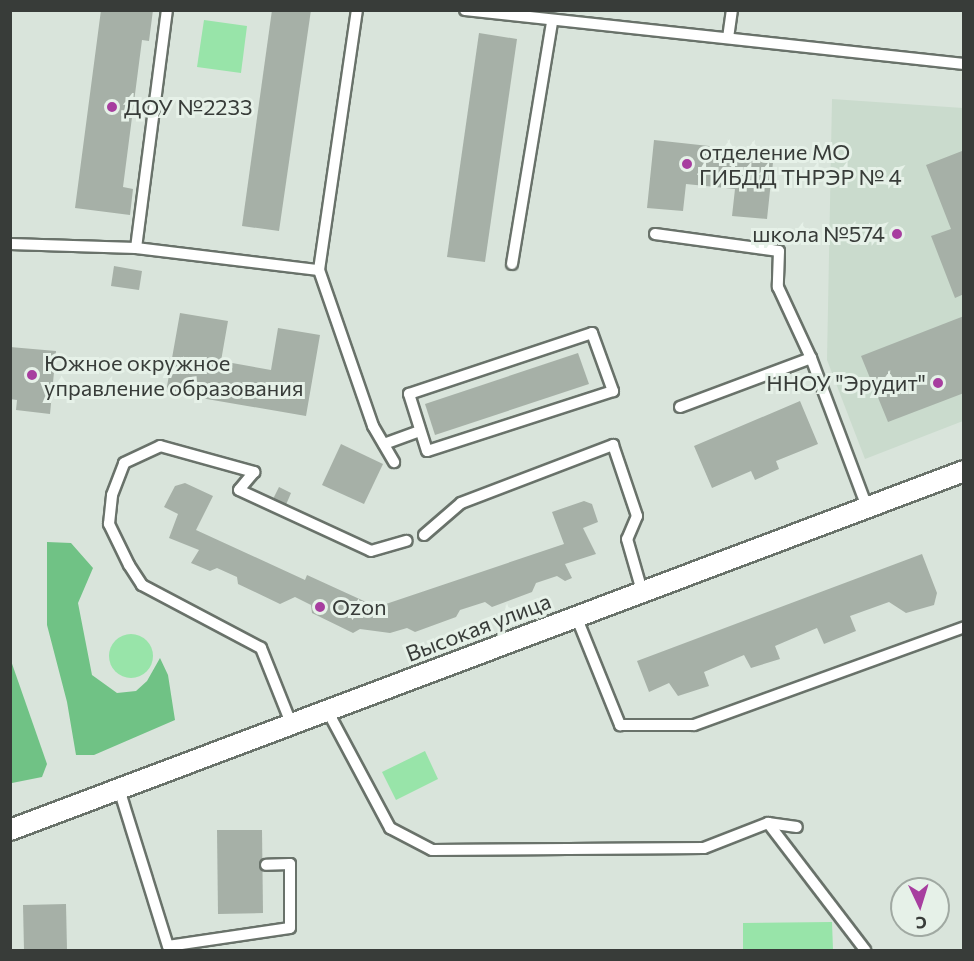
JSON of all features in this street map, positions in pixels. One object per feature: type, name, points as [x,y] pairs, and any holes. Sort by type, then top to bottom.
[{"type":"street","name":"Высокая улица","points":[[10,830],[963,471]]},
{"type":"lane","points":[[136,248],[167,10]]},
{"type":"lane","points":[[357,10],[319,270],[373,426],[394,462]]},
{"type":"lane","points":[[728,38],[732,10]]},
{"type":"lane","points":[[461,11],[963,64]]},
{"type":"lane","points":[[512,264],[552,22]]},
{"type":"lane","points":[[655,234],[779,251],[778,287],[812,358],[867,507]]},
{"type":"lane","points":[[10,244],[136,248],[319,270]]},
{"type":"lane","points":[[592,333],[613,391],[427,451],[420,431],[409,394],[592,333]]},
{"type":"lane","points":[[680,407],[812,358]]},
{"type":"lane","points":[[384,444],[420,431]]},
{"type":"lane","points":[[423,535],[461,502],[613,445],[637,516],[627,539],[642,591]]},
{"type":"lane","points":[[291,723],[261,648],[142,585],[129,565],[109,524],[112,495],[124,463],[160,446],[254,472],[239,490],[371,551],[407,541]]},
{"type":"lane","points":[[576,616],[620,725],[694,724],[963,627]]},
{"type":"lane","points":[[327,710],[390,828],[432,850],[704,848],[768,823],[797,827]]},
{"type":"lane","points":[[119,789],[168,946],[290,928],[290,864],[266,865]]},
{"type":"lane","points":[[768,823],[865,951]]},
{"type":"shaded area","name":"школа №574","points":[[832,99],[963,108],[963,421],[865,459],[827,360]]},
{"type":"green space","points":[[204,20],[247,26],[241,73],[197,67]]},
{"type":"green space","points":[[47,542],[71,543],[93,568],[78,603],[92,675],[117,693],[136,691],[147,681],[160,658],[168,675],[175,720],[94,755],[76,755],[67,702],[47,625]]},
{"type":"green space","points":[[131,634],[146,641],[153,656],[146,671],[131,678],[116,671],[109,656],[116,641]]},
{"type":"green space","points":[[10,658],[47,764],[42,777],[12,783]]},
{"type":"green space","points":[[425,751],[438,779],[396,800],[382,772]]},
{"type":"green space","points":[[832,922],[833,950],[743,950],[743,923]]},
{"type":"building","points":[[101,10],[153,10],[149,41],[142,40],[123,187],[133,189],[130,215],[75,208]]},
{"type":"building","points":[[272,10],[311,10],[279,231],[242,226]]},
{"type":"building","points":[[479,33],[517,39],[485,262],[447,257]]},
{"type":"building","points":[[654,140],[774,153],[767,219],[732,216],[735,189],[686,184],[683,211],[647,208]]},
{"type":"building","points":[[962,151],[964,294],[955,298],[931,236],[951,229],[926,165]]},
{"type":"building","points":[[114,266],[142,271],[139,290],[111,286]]},
{"type":"building","points":[[180,313],[228,321],[221,361],[271,370],[278,328],[320,335],[306,416],[166,392]]},
{"type":"building","points":[[964,316],[964,393],[888,422],[861,356]]},
{"type":"building","name":"Южное окружное управление образования","points":[[10,347],[56,351],[50,414],[16,410],[17,400],[10,399]]},
{"type":"building","points":[[578,353],[589,384],[435,435],[425,404]]},
{"type":"building","points":[[800,401],[818,444],[776,461],[779,469],[755,480],[751,471],[712,488],[694,446]]},
{"type":"building","points":[[341,444],[383,464],[364,504],[322,485]]},
{"type":"building","points":[[185,483],[213,496],[196,530],[305,580],[307,575],[377,607],[564,544],[552,512],[584,501],[592,504],[598,522],[583,528],[596,554],[565,564],[572,578],[565,581],[557,576],[536,583],[532,592],[492,607],[485,602],[460,610],[456,617],[415,632],[407,628],[390,633],[360,629],[353,633],[312,613],[311,605],[295,597],[280,604],[238,584],[237,577],[217,568],[210,571],[191,563],[199,550],[169,538],[178,514],[164,507],[175,486]]},
{"type":"building","points":[[279,487],[291,493],[285,507],[272,501]]},
{"type":"building","points":[[922,554],[937,593],[934,605],[906,613],[889,602],[850,616],[856,631],[824,644],[817,628],[775,646],[780,659],[751,668],[744,655],[704,672],[709,686],[678,696],[669,683],[649,692],[637,661]]},
{"type":"building","points":[[217,830],[262,830],[263,913],[218,914]]},
{"type":"building","points":[[66,904],[67,950],[24,950],[23,905]]},
{"type":"place","name":"ДОУ №2233","points":[[112,107]]},
{"type":"place","name":"отделение МО ГИБДД ТНРЭР № 4","points":[[687,164]]},
{"type":"place","name":"школа №574","points":[[897,234]]},
{"type":"place","name":"Южное окружное управление образования","points":[[32,375]]},
{"type":"place","name":"ННОУ \"Эрудит\"","points":[[938,383]]},
{"type":"place","name":"Ozon","points":[[320,607]]}]
